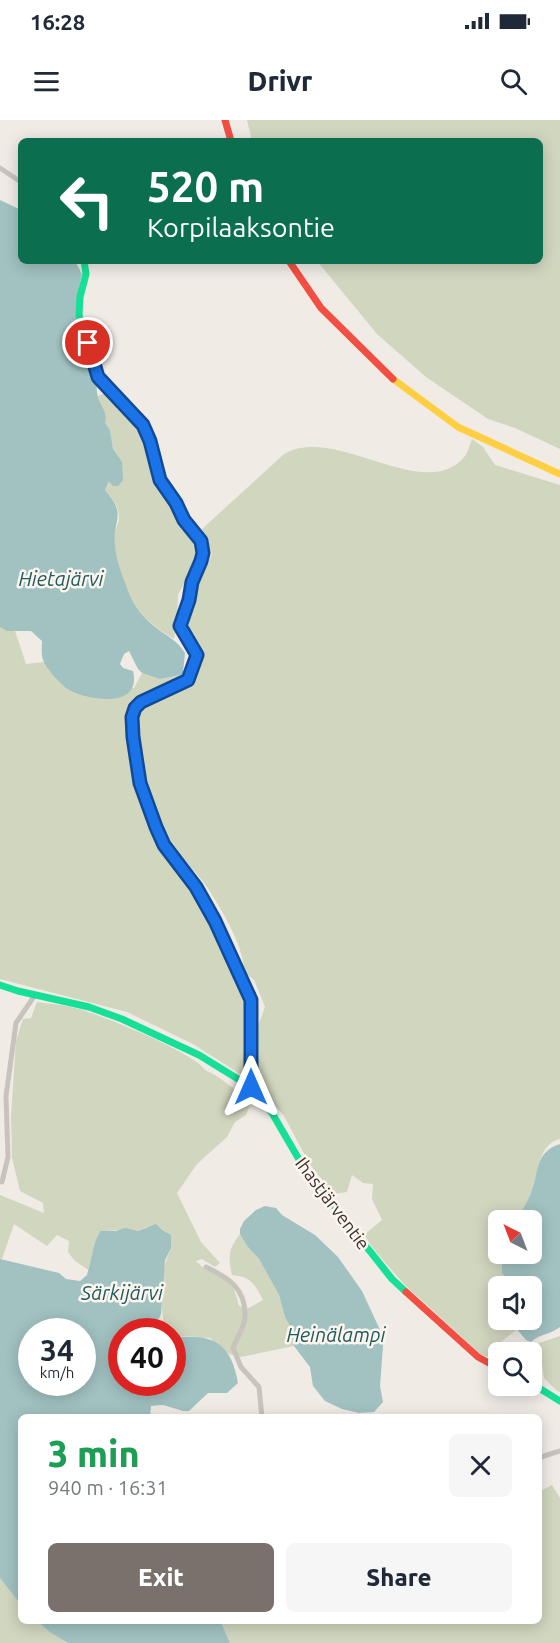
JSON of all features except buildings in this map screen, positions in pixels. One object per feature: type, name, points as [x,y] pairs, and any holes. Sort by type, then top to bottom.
[{"type":"street","points":[[225,120],[230,138]]},
{"type":"street","points":[[0,168],[18,180]]},
{"type":"street","points":[[84,264],[86,274],[80,297],[79,315],[98,377],[143,425],[150,441],[160,480],[176,503],[184,520],[201,541],[203,553],[180,626],[197,655],[188,680],[141,702],[135,708],[131,727],[140,783],[164,845],[196,887],[226,943],[251,1000],[251,1087]]},
{"type":"street","points":[[292,264],[321,308],[388,375],[458,427],[560,474]]},
{"type":"street","name":"Ihastjärventie","points":[[0,985],[89,1007],[122,1019],[199,1055],[251,1087],[272,1113],[304,1168],[392,1279],[477,1357],[488,1363]]},
{"type":"street","points":[[2,1182],[8,1157],[6,1096],[16,1023],[35,995]]},
{"type":"street","points":[[206,1267],[227,1276],[236,1286],[243,1301],[246,1317],[233,1348],[242,1367],[259,1387],[262,1414]]},
{"type":"street","points":[[542,1390],[560,1401]]},
{"type":"street","points":[[542,1457],[560,1451]]},
{"type":"green space","points":[[247,120],[560,120],[560,449],[515,428],[488,419],[426,377],[377,334],[319,264],[543,264],[543,138],[251,138]]},
{"type":"green space","points":[[107,392],[136,422],[156,484],[196,544],[194,568],[178,594],[174,639],[138,610],[129,595],[118,564],[114,536],[119,514],[115,502],[105,490],[122,463],[113,449],[110,430],[105,423],[98,396]]},
{"type":"green space","points":[[472,439],[483,447],[495,465],[560,485],[560,1139],[552,1142],[543,1154],[533,1188],[522,1210],[488,1210],[488,1264],[502,1264],[502,1273],[505,1276],[488,1276],[488,1330],[516,1330],[501,1342],[488,1342],[488,1357],[480,1354],[404,1284],[364,1235],[382,1220],[372,1199],[373,1184],[363,1183],[352,1175],[347,1192],[333,1194],[309,1163],[284,1116],[256,1084],[254,1037],[265,1007],[254,980],[244,972],[236,939],[224,914],[205,884],[173,847],[161,828],[145,786],[135,733],[139,711],[145,703],[164,692],[190,684],[196,667],[200,667],[200,655],[190,633],[189,619],[196,590],[212,554],[202,529],[283,455],[304,448],[327,448],[403,469],[427,472],[448,469],[465,456]]},
{"type":"green space","points":[[0,627],[7,631],[15,631],[26,664],[44,662],[69,690],[134,688],[142,673],[160,679],[182,675],[184,677],[132,709],[128,734],[136,792],[154,839],[159,841],[200,898],[245,998],[247,1029],[245,1077],[193,1044],[127,1012],[0,979]]},
{"type":"green space","points":[[37,1002],[79,1009],[107,1019],[184,1054],[251,1102],[246,1115],[235,1122],[227,1137],[197,1164],[177,1193],[201,1242],[220,1263],[215,1267],[202,1259],[196,1261],[205,1269],[229,1282],[239,1306],[249,1308],[263,1300],[248,1279],[232,1275],[230,1253],[240,1234],[259,1259],[279,1295],[285,1317],[294,1334],[294,1346],[241,1357],[229,1354],[210,1338],[186,1336],[186,1318],[163,1318],[162,1278],[171,1248],[147,1227],[138,1231],[100,1231],[88,1270],[74,1260],[68,1252],[69,1241],[57,1235],[47,1246],[14,1224],[2,1259],[0,1259],[0,1195],[44,1213],[43,1203],[20,1191],[12,1158],[11,1116],[16,1041],[23,1019],[31,1018]]},
{"type":"green space","points":[[560,1336],[560,1392],[544,1378],[542,1342]]},
{"type":"green space","points":[[552,1485],[560,1498],[560,1643],[230,1643],[222,1624],[542,1624],[542,1490]]},
{"type":"green space","points":[[0,1578],[18,1601],[18,1624],[40,1624],[68,1643],[0,1643]]},
{"type":"water","name":"Hietajärvi","points":[[0,200],[18,209],[18,264],[77,264],[82,274],[78,301],[83,340],[95,374],[98,397],[105,413],[105,423],[110,430],[113,449],[122,462],[123,480],[118,486],[113,486],[109,482],[105,490],[116,506],[118,518],[115,536],[118,560],[128,591],[140,613],[175,641],[185,653],[183,673],[186,677],[181,680],[183,677],[181,675],[160,679],[142,673],[129,651],[124,654],[120,664],[123,668],[133,671],[134,683],[130,691],[113,699],[80,695],[67,689],[51,673],[43,660],[42,641],[31,631],[7,631],[0,627]]},
{"type":"water","points":[[560,1144],[560,1327],[531,1342],[526,1340],[518,1330],[542,1330],[542,1276],[505,1276],[502,1273],[502,1264],[542,1264],[542,1210],[522,1210],[533,1187],[541,1158],[551,1148]]},
{"type":"water","name":"Heinälampi","points":[[265,1206],[276,1208],[282,1215],[315,1235],[338,1257],[362,1291],[381,1332],[383,1346],[380,1386],[383,1402],[374,1412],[359,1413],[342,1409],[325,1401],[313,1386],[310,1367],[294,1346],[294,1334],[285,1317],[279,1295],[259,1259],[240,1234],[244,1221],[256,1210]]},
{"type":"water","name":"Särkijärvi","points":[[156,1224],[171,1235],[171,1248],[165,1260],[159,1318],[108,1318],[108,1396],[186,1396],[186,1337],[209,1339],[225,1349],[235,1369],[238,1383],[227,1393],[208,1393],[189,1411],[163,1405],[151,1406],[150,1414],[18,1414],[18,1601],[0,1578],[0,1259],[59,1273],[66,1279],[80,1281],[87,1275],[100,1231],[116,1231],[125,1228],[138,1231]]},
{"type":"water","points":[[40,1624],[222,1624],[230,1643],[68,1643]]},
{"type":"traffic: fast","points":[[84,264],[86,274],[80,297],[79,315],[98,377],[143,425],[150,441],[160,480],[176,503],[184,520],[201,541],[203,553],[191,582],[189,600],[180,626],[197,655],[188,680],[141,702],[134,712],[132,725]]},
{"type":"traffic: fast","points":[[212,917],[251,1000],[251,1087]]},
{"type":"traffic: fast","points":[[0,985],[89,1007],[122,1019],[199,1055],[251,1087],[272,1113],[304,1168],[392,1279],[406,1292]]},
{"type":"traffic: fast","points":[[542,1390],[560,1401]]},
{"type":"traffic: slow","points":[[393,379],[458,427],[560,474]]},
{"type":"traffic: jam","points":[[225,120],[230,138]]},
{"type":"traffic: jam","points":[[291,264],[321,308],[393,379]]},
{"type":"traffic: jam","points":[[132,725],[140,783],[156,827],[164,845],[197,887],[212,917]]},
{"type":"traffic: jam","points":[[406,1292],[478,1357],[488,1362]]},
{"type":"route","points":[[88,343],[98,377],[143,425],[150,441],[160,480],[176,503],[184,520],[201,541],[203,553],[180,626],[197,655],[188,680],[141,702],[135,708],[131,727],[140,783],[156,827],[164,845],[196,887],[215,921],[251,1000],[251,1087]]}]
